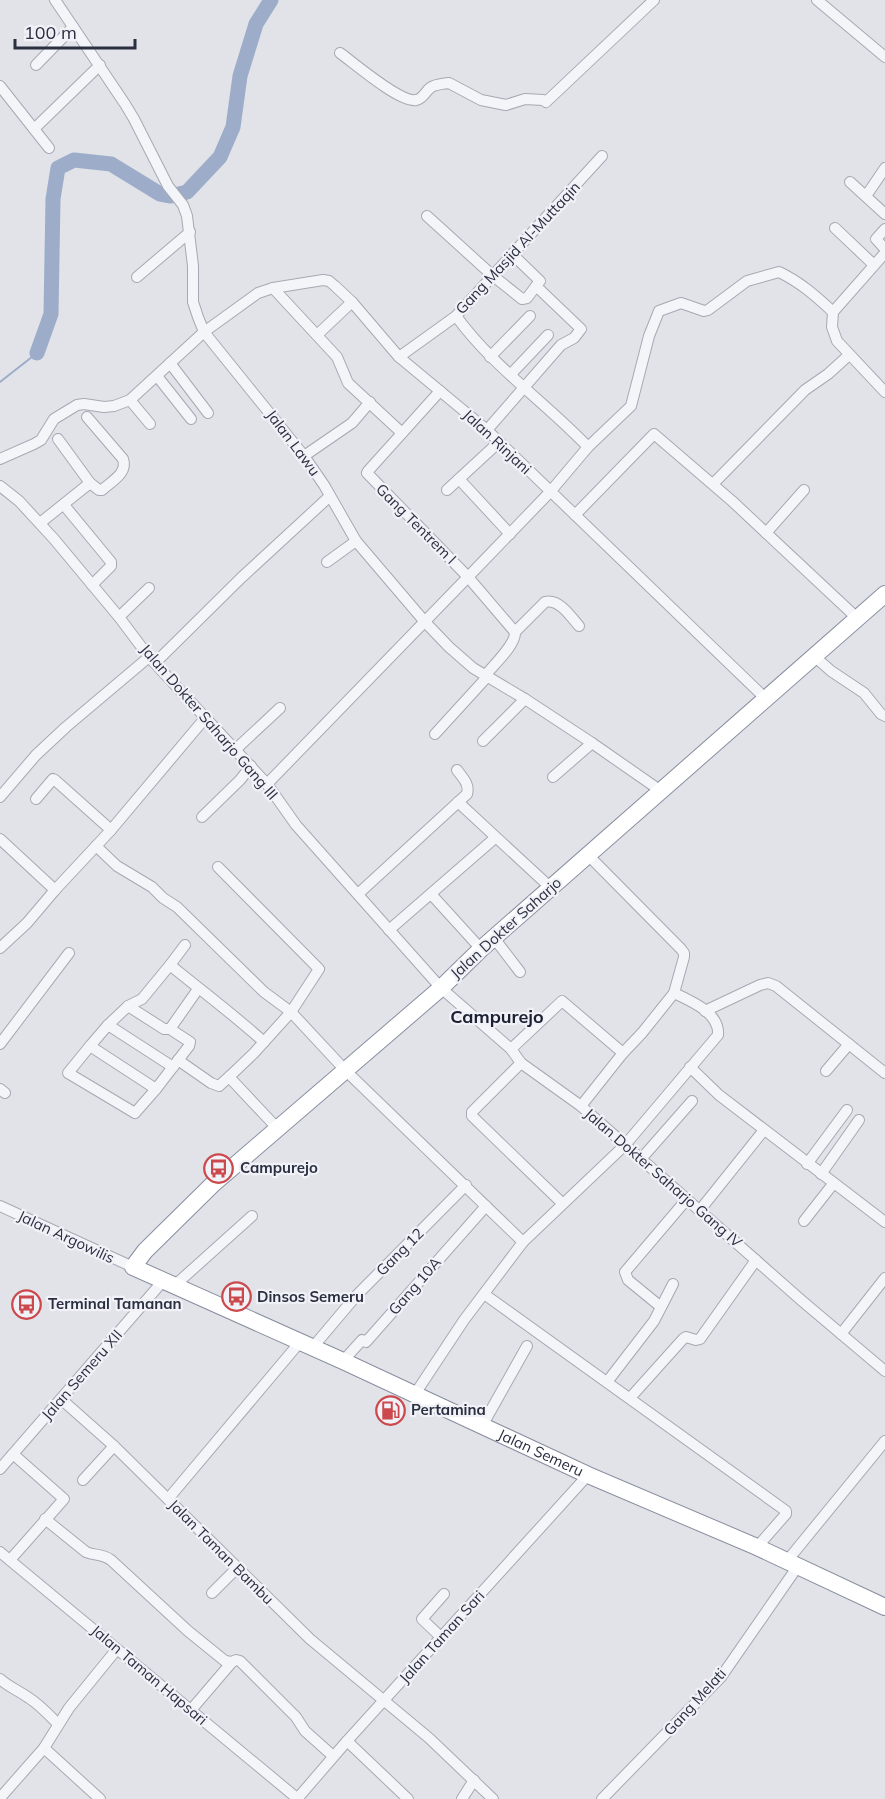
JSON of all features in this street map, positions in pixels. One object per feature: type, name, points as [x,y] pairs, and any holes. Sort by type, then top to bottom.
[{"type":"highway","name":"Jalan Dokter Saharjo","points":[[133,1267],[145,1251],[212,1185],[441,988],[488,943],[885,594]]},
{"type":"highway","name":"Jalan Semeru","points":[[133,1267],[343,1361],[588,1475],[757,1547],[885,1607]]},
{"type":"street","name":"Jalan Lawu","points":[[55,0],[134,119],[168,186],[183,205],[188,216],[193,266],[193,302],[204,332],[304,456],[357,541],[449,647],[486,676],[592,743],[661,791]]},
{"type":"street","points":[[340,53],[376,80],[406,98],[416,100],[424,96],[430,88],[448,83],[481,100],[506,105],[525,99],[546,102],[654,0]]},
{"type":"street","points":[[817,0],[885,57]]},
{"type":"street","points":[[36,65],[73,27]]},
{"type":"street","points":[[34,129],[100,65]]},
{"type":"street","points":[[0,86],[49,148]]},
{"type":"street","name":"Gang Masjid Al-Muttaqin","points":[[399,357],[456,316],[602,156]]},
{"type":"street","points":[[866,196],[885,168]]},
{"type":"street","points":[[850,182],[885,214]]},
{"type":"street","points":[[427,216],[492,275],[522,299],[526,298],[540,281],[512,254]]},
{"type":"street","points":[[835,228],[873,265]]},
{"type":"street","points":[[885,229],[876,239],[885,251],[833,312],[832,327],[837,341],[885,392]]},
{"type":"street","points":[[137,277],[190,232]]},
{"type":"street","points":[[267,784],[510,534],[588,447],[631,405],[649,336],[659,311],[681,303],[704,311],[708,310],[747,281],[779,272],[795,279],[833,312]]},
{"type":"street","name":"Jalan Rinjani","points":[[130,400],[204,332],[258,293],[273,288],[329,281],[352,302],[399,357],[487,430],[765,698]]},
{"type":"street","points":[[487,430],[561,345],[574,338],[581,329],[536,286]]},
{"type":"street","points":[[273,288],[338,357],[348,383],[402,433]]},
{"type":"street","points":[[317,335],[352,302]]},
{"type":"street","points":[[456,316],[472,339],[490,357],[588,447]]},
{"type":"street","points":[[490,357],[530,316]]},
{"type":"street","points":[[511,374],[548,335]]},
{"type":"street","points":[[713,484],[805,390],[849,355]]},
{"type":"street","points":[[170,363],[208,412]]},
{"type":"street","points":[[157,376],[191,419]]},
{"type":"street","name":"Gang Tentrem I","points":[[440,391],[368,471],[368,476],[468,577]]},
{"type":"street","points":[[0,459],[41,440],[54,419],[77,405],[104,407],[130,400],[150,424]]},
{"type":"street","points":[[304,456],[352,423],[370,402]]},
{"type":"street","points":[[58,439],[90,483],[102,490],[124,470],[125,465],[123,459],[87,417]]},
{"type":"street","points":[[575,515],[654,434],[713,484],[857,618]]},
{"type":"street","points":[[447,490],[499,442]]},
{"type":"street","points":[[459,479],[510,534]]},
{"type":"street","points":[[40,523],[90,483]]},
{"type":"street","name":"Jalan Dokter Saharjo Gang III","points":[[0,486],[19,501],[40,523],[152,660],[267,784],[296,825],[441,988]]},
{"type":"street","points":[[766,533],[804,490]]},
{"type":"street","points":[[0,797],[36,755],[66,727],[152,660],[330,496]]},
{"type":"street","points":[[64,505],[111,562],[111,566],[92,585]]},
{"type":"street","points":[[327,562],[357,541]]},
{"type":"street","points":[[468,577],[515,632]]},
{"type":"street","points":[[119,617],[149,588]]},
{"type":"street","points":[[435,734],[511,645],[515,632],[545,602],[551,600],[567,612],[579,626]]},
{"type":"street","points":[[814,656],[831,671],[864,693],[885,716]]},
{"type":"street","points":[[483,741],[525,699]]},
{"type":"street","points":[[236,749],[280,708]]},
{"type":"street","points":[[0,948],[27,923],[111,830],[206,717]]},
{"type":"street","points":[[553,777],[592,743]]},
{"type":"street","points":[[202,817],[240,780],[250,766]]},
{"type":"street","points":[[358,894],[467,794],[469,789],[457,770]]},
{"type":"street","points":[[36,799],[53,779],[111,830]]},
{"type":"street","points":[[458,802],[551,888]]},
{"type":"street","points":[[389,930],[495,837]]},
{"type":"street","points":[[0,839],[55,890]]},
{"type":"street","points":[[96,846],[117,866],[152,887],[177,907],[264,992],[291,1012],[345,1070],[466,1185],[522,1242]]},
{"type":"street","points":[[581,1107],[674,993],[684,953],[588,855]]},
{"type":"street","points":[[108,1025],[219,1086],[291,1012],[319,972],[318,966],[302,953],[218,867]]},
{"type":"street","points":[[430,894],[520,972]]},
{"type":"street","points":[[128,1006],[164,1029],[170,1029],[190,1042],[156,1089],[135,1113],[68,1073],[108,1025],[128,1006],[142,999],[185,945]]},
{"type":"street","points":[[0,1044],[69,953]]},
{"type":"street","points":[[170,966],[229,1010],[264,1042]]},
{"type":"street","points":[[705,1011],[768,983],[776,986],[885,1072]]},
{"type":"street","name":"Jalan Dokter Saharjo Gang IV","points":[[441,988],[511,1050],[521,1063],[581,1107],[841,1334],[883,1366]]},
{"type":"street","points":[[170,1029],[198,989]]},
{"type":"street","points":[[415,1395],[464,1320],[522,1242],[625,1145],[718,1035],[718,1029],[705,1011],[674,993]]},
{"type":"street","points":[[511,1050],[562,1001],[623,1053]]},
{"type":"street","points":[[826,1071],[849,1044]]},
{"type":"street","points":[[90,1046],[156,1089]]},
{"type":"street","points":[[521,1063],[472,1112],[472,1116],[562,1203]]},
{"type":"street","points":[[690,1067],[719,1095],[885,1222]]},
{"type":"street","points":[[230,1076],[278,1129]]},
{"type":"street","points":[[641,1159],[692,1101]]},
{"type":"street","points":[[807,1164],[847,1110]]},
{"type":"street","points":[[821,1174],[859,1120]]},
{"type":"street","points":[[700,1210],[764,1130]]},
{"type":"street","points":[[804,1221],[833,1184]]},
{"type":"street","name":"Gang 12","points":[[168,1499],[306,1345],[466,1185]]},
{"type":"street","points":[[661,1308],[628,1280],[625,1272],[687,1199]]},
{"type":"street","name":"Jalan Argowilis","points":[[0,1206],[133,1267]]},
{"type":"street","name":"Gang 10A","points":[[343,1361],[362,1340],[366,1342],[486,1206]]},
{"type":"street","name":"Jalan Semeru XII","points":[[0,1468],[169,1283],[252,1216]]},
{"type":"street","points":[[630,1398],[683,1339],[686,1337],[699,1339],[756,1260]]},
{"type":"street","points":[[841,1334],[885,1278]]},
{"type":"street","points":[[607,1382],[654,1322],[673,1284]]},
{"type":"street","points":[[484,1293],[786,1511],[786,1514],[757,1547]]},
{"type":"street","points":[[482,1426],[527,1346]]},
{"type":"street","name":"Jalan Taman Bambu","points":[[61,1399],[114,1446],[310,1639],[385,1701],[493,1799]]},
{"type":"street","name":"Gang Melati","points":[[602,1799],[721,1677],[792,1564],[885,1441]]},
{"type":"street","points":[[83,1480],[114,1446]]},
{"type":"street","points":[[10,1560],[64,1499],[13,1454]]},
{"type":"street","name":"Jalan Taman Sari","points":[[297,1799],[333,1756],[588,1475]]},
{"type":"street","points":[[45,1519],[86,1552],[104,1555],[111,1560],[188,1631],[225,1661],[240,1661],[283,1703],[305,1731],[333,1756]]},
{"type":"street","name":"Jalan Taman Hapsari","points":[[0,1552],[297,1799]]},
{"type":"street","points":[[212,1593],[237,1568]]},
{"type":"street","points":[[442,1638],[422,1619],[444,1594]]},
{"type":"street","points":[[0,1798],[44,1749],[69,1708],[117,1649]]},
{"type":"street","points":[[190,1710],[232,1662]]},
{"type":"street","points":[[0,1679],[43,1708],[58,1724]]},
{"type":"street","points":[[347,1741],[408,1799]]},
{"type":"street","points":[[44,1749],[100,1799]]},
{"type":"street","points":[[462,1799],[474,1780]]},
{"type":"waterway","points":[[37,353],[51,314],[53,199],[58,168],[74,160],[111,164],[160,194],[171,196],[187,192],[220,157],[233,127],[240,76],[256,24],[271,0]]},
{"type":"waterway","points":[[0,382],[37,353]]},
{"type":"place","name":"Campurejo","points":[[219,1168]]},
{"type":"place","name":"Dinsos Semeru","points":[[236,1297]]},
{"type":"place","name":"Terminal Tamanan","points":[[27,1304]]},
{"type":"place","name":"Pertamina","points":[[390,1410]]},
{"type":"district","name":"Campurejo","points":[[497,1017]]}]
